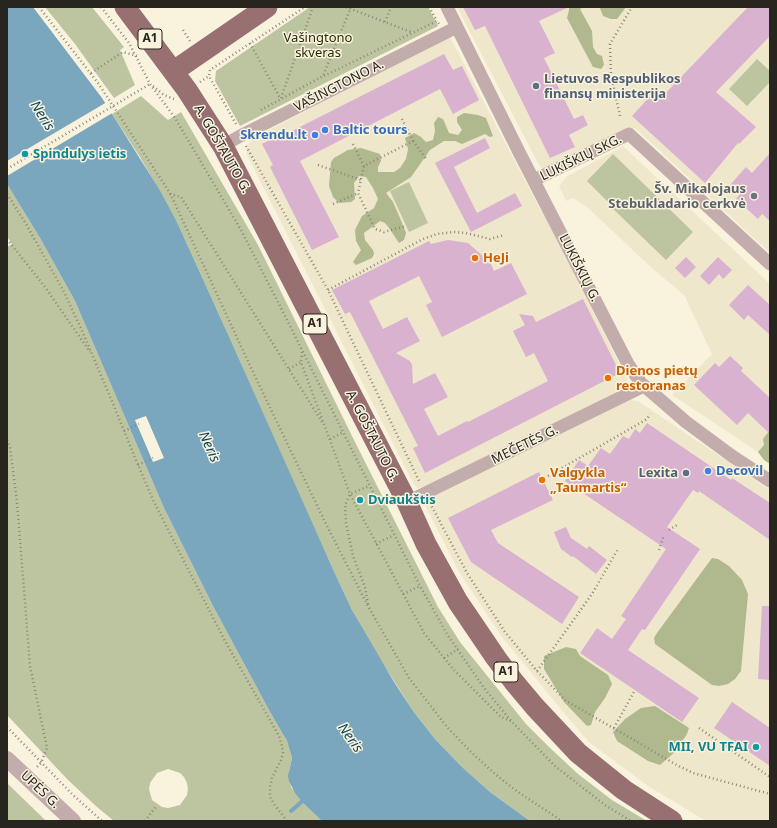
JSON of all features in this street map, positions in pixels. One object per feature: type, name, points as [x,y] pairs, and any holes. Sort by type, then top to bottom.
[{"type":"main road","name":"A. GOŠTAUTO G.","points":[[125,7],[174,71],[223,146],[406,502],[426,544],[458,602],[514,682],[556,731],[578,753],[624,790],[672,821]]},
{"type":"main road","points":[[174,71],[267,7]]},
{"type":"street","name":"LUKIŠKIŲ G.","points":[[447,7],[451,30],[534,180],[628,364],[644,386],[686,422],[732,456],[770,481]]},
{"type":"street","name":"VAŠINGTONO A.","points":[[223,146],[238,130],[451,30]]},
{"type":"street","name":"LUKIŠKIŲ SKG.","points":[[534,180],[629,134],[770,264]]},
{"type":"street","name":"MEČETĖS G.","points":[[406,502],[644,386]]},
{"type":"street","name":"UPĖS G.","points":[[7,759],[73,821]]},
{"type":"path","points":[[39,7],[91,73],[170,194],[258,384],[326,524],[368,606],[410,678],[447,727],[471,752],[518,792],[562,821]]},
{"type":"path","points":[[100,7],[129,43],[150,84],[175,118],[241,230],[369,486],[420,586],[447,634],[484,688],[512,722],[555,766],[605,805],[631,821]]},
{"type":"path","points":[[305,7],[210,70],[209,76],[328,290],[425,494],[467,573],[505,632],[537,671],[565,700],[693,773],[770,794]]},
{"type":"path","points":[[280,99],[313,7]]},
{"type":"path","points":[[346,7],[412,32]]},
{"type":"path","points":[[385,22],[390,7]]},
{"type":"path","points":[[430,7],[437,21],[451,30]]},
{"type":"path","points":[[620,116],[611,75],[610,44],[632,7]]},
{"type":"path","points":[[323,76],[351,8]]},
{"type":"path","points":[[254,114],[323,76],[437,21]]},
{"type":"path","points":[[250,43],[280,99]]},
{"type":"path","points":[[91,73],[123,52],[137,56]]},
{"type":"path","points":[[7,169],[150,84]]},
{"type":"path","points":[[150,84],[173,100]]},
{"type":"path","points":[[402,118],[413,141],[427,160]]},
{"type":"path","points":[[238,130],[241,121]]},
{"type":"path","points":[[364,166],[413,141]]},
{"type":"path","points":[[353,144],[364,166],[358,193],[375,229],[384,232],[406,226]]},
{"type":"path","points":[[318,165],[361,180]]},
{"type":"path","points":[[333,204],[358,193]]},
{"type":"path","points":[[7,194],[26,224],[64,292],[153,500],[224,641],[279,736],[283,753],[272,778],[270,797],[287,821]]},
{"type":"path","points":[[170,194],[182,197],[326,427]]},
{"type":"path","points":[[328,290],[423,239],[437,234],[454,232],[466,233],[490,239],[504,235]]},
{"type":"path","points":[[8,241],[45,287],[93,357]]},
{"type":"path","points":[[302,352],[301,362],[350,494],[424,633],[454,670],[501,717],[512,722]]},
{"type":"path","points":[[289,369],[301,362]]},
{"type":"path","points":[[548,476],[647,419],[650,414]]},
{"type":"path","points":[[124,431],[139,424]]},
{"type":"path","points":[[330,439],[342,433]]},
{"type":"path","points":[[7,440],[10,447],[17,502],[30,666],[47,748],[41,763]]},
{"type":"path","points":[[138,465],[153,458]]},
{"type":"path","points":[[368,606],[365,587],[353,556],[344,505],[350,494],[369,486]]},
{"type":"path","points":[[669,530],[678,525]]},
{"type":"path","points":[[376,544],[394,535]]},
{"type":"path","points":[[659,550],[664,535]]},
{"type":"path","points":[[537,671],[592,594],[618,549]]},
{"type":"path","points":[[403,594],[420,586]]},
{"type":"path","points":[[444,658],[458,649]]},
{"type":"path","points":[[614,728],[635,690]]},
{"type":"path","points":[[7,727],[73,795],[102,821]]},
{"type":"path","points":[[699,728],[770,777]]},
{"type":"path","points":[[145,821],[157,804]]},
{"type":"shaded area","points":[[457,7],[770,7],[770,253],[635,128],[551,170],[545,171],[540,167]]},
{"type":"shaded area","points":[[447,37],[451,39],[551,227],[627,379],[627,383],[624,389],[424,487],[418,488],[414,485],[246,151],[252,139]]},
{"type":"shaded area","points":[[623,146],[770,284],[770,460],[672,395],[712,354],[684,295],[654,270],[587,207],[573,198],[566,201],[559,186],[566,177]]},
{"type":"shaded area","points":[[626,401],[638,401],[770,490],[770,821],[706,821],[648,786],[589,742],[502,637],[459,572],[425,505],[425,501],[428,498]]},
{"type":"green space","points":[[45,7],[92,7],[124,47],[120,50],[135,85],[114,98],[75,44]]},
{"type":"green space","name":"Vašingtono skveras","points":[[310,7],[428,7],[438,26],[240,126],[215,81],[216,71]]},
{"type":"green space","points":[[569,7],[584,7],[580,9],[592,31],[593,47],[597,54],[602,56],[604,65],[601,69],[593,67],[567,18]]},
{"type":"green space","points":[[599,7],[626,7],[617,19],[611,19],[603,16]]},
{"type":"green space","points":[[757,59],[770,71],[770,82],[747,106],[729,89]]},
{"type":"green space","points":[[141,96],[168,120],[181,112],[258,245],[438,607],[460,642],[526,724],[549,747],[578,774],[612,800],[647,821],[530,821],[490,792],[461,766],[435,739],[413,711],[373,648],[352,610],[177,222],[140,157],[112,114]]},
{"type":"green space","points":[[464,113],[486,118],[493,136],[490,137],[485,134],[462,144],[455,141],[444,141],[430,150],[411,177],[386,193],[393,202],[406,233],[404,240],[399,243],[385,223],[380,221],[364,233],[365,240],[373,250],[374,254],[372,258],[356,265],[353,262],[361,250],[356,241],[355,230],[362,216],[374,208],[378,199],[366,177],[359,176],[354,183],[355,199],[351,202],[339,203],[333,197],[329,186],[331,162],[334,158],[348,150],[361,148],[380,154],[381,161],[378,167],[378,172],[394,172],[400,168],[406,159],[408,149],[405,138],[414,133],[426,142],[433,140],[435,131],[434,123],[438,117],[443,119],[449,133],[458,135],[462,130],[457,122],[457,117]]},
{"type":"green space","points":[[613,154],[693,232],[666,260],[608,204],[609,203],[587,181]]},
{"type":"green space","points":[[409,182],[428,223],[409,232],[390,191]]},
{"type":"green space","points":[[7,184],[40,238],[75,301],[164,508],[213,606],[287,741],[292,758],[289,771],[291,787],[302,802],[322,821],[114,821],[68,780],[7,715],[7,247],[12,244],[7,236]],"holes":[[[168,769],[180,773],[184,777],[188,789],[187,795],[180,805],[168,808],[162,807],[152,800],[149,789],[150,783],[157,773]]]},
{"type":"green space","points":[[769,431],[770,464],[764,460],[758,452],[764,445],[763,439]]},
{"type":"green space","points":[[712,558],[718,559],[729,566],[742,580],[748,594],[741,671],[735,679],[728,684],[719,686],[712,685],[655,644],[654,638]]},
{"type":"green space","points":[[566,647],[576,649],[580,656],[608,675],[612,684],[605,698],[595,712],[591,725],[587,726],[564,702],[544,669],[544,656]]},
{"type":"green space","points":[[655,706],[689,728],[687,734],[676,751],[660,765],[648,761],[617,741],[613,732],[625,719],[641,708]]},
{"type":"green space","points":[[7,783],[41,816],[46,821],[7,821]]},
{"type":"water","name":"Neris","points":[[7,7],[33,7],[102,98],[159,189],[177,222],[352,610],[394,682],[413,711],[435,739],[461,766],[490,792],[530,821],[322,821],[302,802],[295,793],[288,776],[292,758],[287,741],[213,606],[164,508],[75,301],[40,238],[7,184]]},
{"type":"pier","points":[[107,102],[114,112],[7,176],[7,161]]},
{"type":"pier","points":[[146,416],[164,458],[153,462],[135,420]]},
{"type":"building","name":"Lietuvos Respublikos finansų ministerija","points":[[463,7],[569,7],[539,21],[555,53],[544,58],[574,119],[583,115],[588,125],[569,135],[575,147],[550,158],[485,26],[475,30]]},
{"type":"building","points":[[748,7],[770,7],[770,36],[716,92],[756,127],[739,144],[738,143],[705,183],[632,116],[654,92],[661,98]]},
{"type":"building","points":[[444,54],[453,70],[462,66],[479,100],[453,114],[440,89],[300,161],[339,237],[312,250],[270,167],[273,165],[262,144],[287,131],[288,133]]},
{"type":"building","points":[[485,138],[490,148],[454,167],[477,213],[515,193],[522,206],[471,232],[435,163]]},
{"type":"building","name":"Šv. Mikalojaus Stebukladario cerkvė","points":[[770,153],[770,221],[762,214],[758,219],[736,199],[740,194],[730,185],[746,167],[752,173]]},
{"type":"building","points":[[448,240],[468,243],[484,257],[488,263],[490,262],[494,271],[511,263],[527,294],[442,337],[426,305],[432,302],[419,276],[369,301],[383,329],[407,317],[420,341],[396,353],[410,361],[412,365],[413,384],[435,373],[448,397],[424,409],[438,436],[548,381],[534,353],[526,357],[513,331],[525,325],[519,314],[533,316],[536,322],[583,299],[620,373],[425,473],[413,448],[418,446],[350,312],[345,314],[332,290],[429,241],[431,244]]},
{"type":"building","points":[[686,257],[696,267],[685,278],[675,268]]},
{"type":"building","points":[[718,257],[732,270],[723,279],[719,274],[709,285],[700,276]]},
{"type":"building","points":[[748,285],[770,305],[770,335],[748,315],[744,320],[729,305]]},
{"type":"building","points":[[730,356],[743,368],[741,371],[770,398],[770,434],[748,413],[737,425],[694,385],[715,363],[719,367]]},
{"type":"building","points":[[647,423],[731,480],[732,478],[770,503],[770,540],[699,491],[698,493],[693,490],[667,527],[700,549],[645,630],[642,629],[628,650],[699,698],[682,722],[580,653],[597,628],[612,639],[626,619],[621,616],[666,549],[565,481],[579,460],[588,466],[601,448],[610,454],[623,436],[629,439],[635,429],[640,433]]},
{"type":"building","points":[[539,472],[553,500],[491,530],[498,543],[579,597],[562,624],[471,562],[448,518]]},
{"type":"building","points":[[566,527],[571,538],[587,549],[589,546],[607,560],[596,574],[573,556],[572,557],[561,549],[554,532]]},
{"type":"building","points":[[762,606],[770,606],[770,680],[758,679]]},
{"type":"building","name":"MII, VU TFAI","points":[[732,702],[770,728],[770,766],[714,728]]},
{"type":"waterway","points":[[291,811],[305,799]]},
{"type":"place","name":"Lietuvos Respublikos finansų ministerija","points":[[536,86]]},
{"type":"place","name":"Baltic tours","points":[[325,130]]},
{"type":"place","name":"Skrendu.lt","points":[[315,135]]},
{"type":"place","name":"Spindulys ietis","points":[[25,154]]},
{"type":"place","name":"Šv. Mikalojaus Stebukladario cerkvė","points":[[754,196]]},
{"type":"place","name":"HeJi","points":[[475,258]]},
{"type":"place","name":"Dienos pietų restoranas","points":[[608,378]]},
{"type":"place","name":"Decovil","points":[[708,471]]},
{"type":"place","name":"Lexita","points":[[686,473]]},
{"type":"place","name":"Valgykla „Taumartis“","points":[[542,480]]},
{"type":"place","name":"Dviaukštis","points":[[360,500]]},
{"type":"place","name":"MII, VU TFAI","points":[[756,747]]}]
